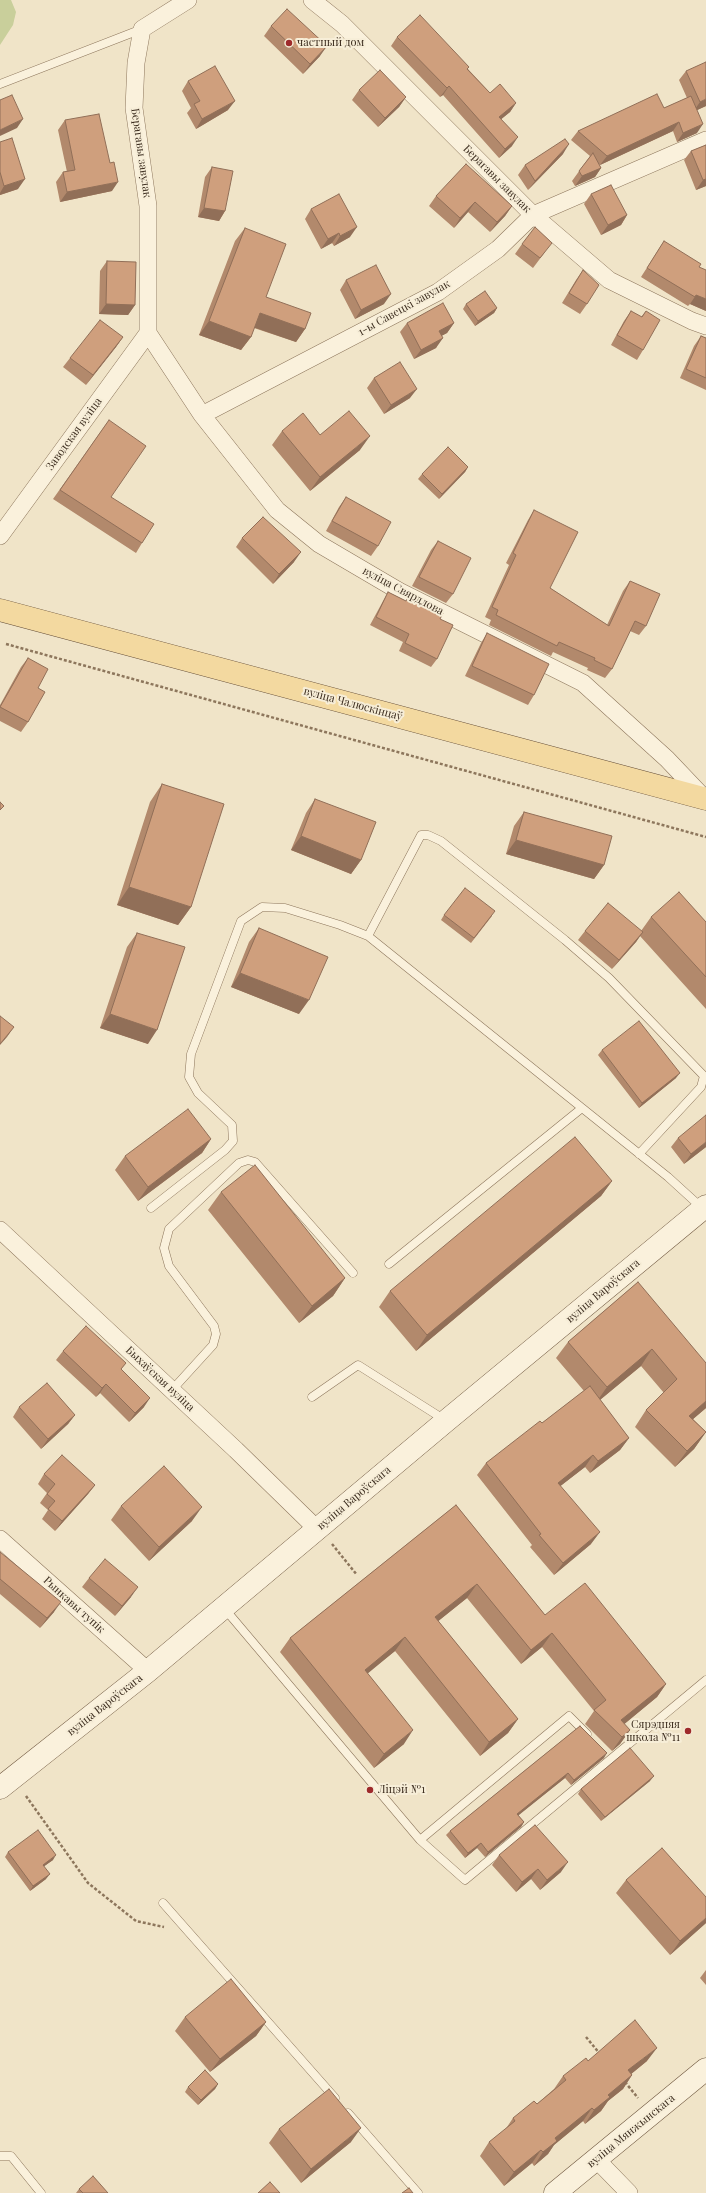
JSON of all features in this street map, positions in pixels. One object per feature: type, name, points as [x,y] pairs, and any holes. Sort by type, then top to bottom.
[{"type":"main road","name":"вуліца Чалюскінцаў","points":[[7,612],[705,799]]},
{"type":"street","points":[[142,29],[188,0]]},
{"type":"street","name":"Берагавы завулак","points":[[312,0],[342,24],[533,215],[609,280],[692,321],[706,326]]},
{"type":"street","name":"Берагавы завулак","points":[[142,29],[136,63],[134,108],[148,206],[148,333]]},
{"type":"street","name":"1-ы Савецкі завулак","points":[[202,415],[438,292],[498,249],[533,215],[706,140]]},
{"type":"street","name":"вуліца Свярдлова","points":[[148,333],[202,415],[277,510],[319,544],[399,591],[583,683],[667,759],[705,799]]},
{"type":"street","name":"Заводская вуліца","points":[[3,526],[148,333]]},
{"type":"street","name":"вуліца Вароўскага","points":[[7,1783],[148,1671],[223,1608],[323,1535],[446,1421],[704,1207]]},
{"type":"street","name":"Быхаўская вуліца","points":[[0,1230],[172,1390],[323,1535]]},
{"type":"street","name":"Рынкавы тупік","points":[[0,1539],[148,1671]]},
{"type":"street","name":"вуліца Мянжынскага","points":[[555,2193],[706,2070]]},
{"type":"street","points":[[596,2159],[629,2193]]},
{"type":"lane","points":[[0,84],[142,29]]},
{"type":"lane","points":[[368,936],[421,836],[428,835],[441,841],[565,940],[608,978],[704,1076],[701,1088],[639,1154]]},
{"type":"lane","points":[[151,1208],[225,1150],[233,1141],[232,1125],[198,1093],[189,1077],[191,1054],[241,921],[262,907],[285,908],[340,925],[368,936],[704,1207]]},
{"type":"lane","points":[[389,1264],[582,1108]]},
{"type":"lane","points":[[172,1390],[213,1345],[216,1334],[214,1326],[169,1266],[164,1248],[169,1229],[239,1163],[248,1160],[255,1162],[353,1273]]},
{"type":"lane","points":[[312,1398],[358,1365],[446,1421]]},
{"type":"lane","points":[[223,1608],[420,1840],[465,1880],[609,1756],[706,1680]]},
{"type":"lane","points":[[420,1840],[569,1716],[596,1742]]},
{"type":"lane","points":[[163,1903],[418,2193]]},
{"type":"lane","points":[[0,2156],[11,2156],[41,2193]]},
{"type":"path","points":[[6,644],[706,837]]},
{"type":"path","points":[[323,1535],[357,1575]]},
{"type":"path","points":[[7,1783],[88,1883],[136,1921],[188,1932]]},
{"type":"path","points":[[586,2037],[602,2055]]},
{"type":"path","points":[[623,2079],[643,2103]]},
{"type":"green space","points":[[0,0],[11,0],[16,12],[13,25],[0,45]]},
{"type":"building","points":[[287,9],[327,46],[310,64],[271,26]]},
{"type":"building","points":[[420,15],[469,67],[467,69],[490,93],[500,84],[516,103],[499,117],[518,137],[505,149],[449,86],[447,88],[397,37]]},
{"type":"building","points":[[706,62],[706,99],[700,102],[686,71]]},
{"type":"building","points":[[215,66],[235,101],[202,119],[194,104],[200,101],[188,81]]},
{"type":"building","points":[[380,70],[406,97],[385,118],[359,90]]},
{"type":"building","points":[[657,94],[664,108],[691,96],[703,124],[683,133],[679,122],[607,156],[578,131]]},
{"type":"building","points":[[12,95],[23,119],[0,130],[0,100]]},
{"type":"building","points":[[99,114],[110,163],[114,162],[118,182],[67,192],[63,172],[75,170],[65,120]]},
{"type":"building","points":[[12,138],[25,179],[4,186],[0,172],[0,142]]},
{"type":"building","points":[[565,139],[569,144],[535,181],[525,165]]},
{"type":"building","points":[[706,145],[706,179],[703,180],[691,151]]},
{"type":"building","points":[[593,153],[601,168],[582,176],[579,171]]},
{"type":"building","points":[[466,164],[512,206],[497,222],[475,202],[460,218],[436,196]]},
{"type":"building","points":[[212,167],[233,171],[225,211],[204,208]]},
{"type":"building","points":[[611,185],[627,215],[608,225],[591,194]]},
{"type":"building","points":[[339,194],[357,227],[340,236],[339,233],[328,239],[311,209]]},
{"type":"building","points":[[535,227],[552,243],[540,258],[522,244]]},
{"type":"building","points":[[245,228],[286,244],[266,297],[311,313],[305,329],[260,313],[251,337],[209,321]]},
{"type":"building","points":[[664,241],[701,264],[699,267],[706,270],[706,299],[696,295],[695,297],[647,268]]},
{"type":"building","points":[[107,261],[136,262],[135,305],[106,304]]},
{"type":"building","points":[[376,265],[391,294],[361,310],[346,280]]},
{"type":"building","points":[[583,270],[599,285],[587,304],[569,293]]},
{"type":"building","points":[[485,291],[497,308],[478,321],[466,304]]},
{"type":"building","points":[[443,303],[454,323],[439,331],[443,338],[421,350],[407,323]]},
{"type":"building","points":[[631,311],[642,317],[646,311],[660,320],[643,350],[617,335]]},
{"type":"building","points":[[100,320],[123,337],[93,375],[70,358]]},
{"type":"building","points":[[701,336],[706,338],[706,378],[686,369]]},
{"type":"building","points":[[400,362],[417,389],[391,405],[374,378]]},
{"type":"building","points":[[349,411],[370,436],[320,477],[282,431],[303,413],[320,435]]},
{"type":"building","points":[[109,420],[146,446],[111,497],[154,524],[142,543],[60,490]]},
{"type":"building","points":[[448,447],[468,467],[442,494],[422,474]]},
{"type":"building","points":[[346,497],[391,522],[378,546],[332,521]]},
{"type":"building","points":[[534,510],[578,532],[550,588],[609,626],[630,581],[660,594],[646,626],[635,621],[612,669],[594,660],[595,658],[559,642],[557,646],[496,615],[498,610],[492,607],[516,555],[513,553]]},
{"type":"building","points":[[263,517],[301,552],[279,574],[242,538]]},
{"type":"building","points":[[438,541],[471,558],[453,594],[419,577]]},
{"type":"building","points":[[388,592],[406,601],[409,596],[443,613],[440,619],[453,625],[437,659],[405,643],[409,634],[376,617]]},
{"type":"building","points":[[487,633],[549,664],[534,695],[472,666]]},
{"type":"building","points":[[28,658],[48,669],[38,688],[45,692],[28,722],[0,707]]},
{"type":"building","points":[[162,784],[224,804],[191,907],[129,887]]},
{"type":"building","points":[[315,799],[376,822],[361,860],[301,836]]},
{"type":"building","points":[[0,802],[4,806],[0,810]]},
{"type":"building","points":[[524,812],[612,836],[604,865],[516,840]]},
{"type":"building","points":[[465,888],[495,911],[474,938],[444,915]]},
{"type":"building","points":[[679,892],[706,922],[706,977],[651,917]]},
{"type":"building","points":[[608,903],[643,932],[619,960],[585,931]]},
{"type":"building","points":[[259,928],[328,957],[309,1000],[240,973]]},
{"type":"building","points":[[137,933],[185,947],[157,1030],[110,1014]]},
{"type":"building","points":[[0,1016],[14,1027],[0,1044]]},
{"type":"building","points":[[639,1021],[680,1073],[642,1103],[602,1050]]},
{"type":"building","points":[[188,1109],[211,1139],[148,1187],[125,1156]]},
{"type":"building","points":[[706,1115],[706,1142],[691,1154],[678,1138]]},
{"type":"building","points":[[575,1137],[612,1181],[427,1335],[390,1291]]},
{"type":"building","points":[[255,1165],[345,1278],[312,1306],[221,1192]]},
{"type":"building","points":[[638,1282],[706,1363],[706,1401],[689,1416],[706,1432],[687,1451],[646,1410],[677,1379],[652,1349],[607,1387],[568,1342]]},
{"type":"building","points":[[86,1326],[126,1363],[121,1369],[150,1398],[135,1413],[106,1384],[102,1388],[63,1351]]},
{"type":"building","points":[[47,1383],[75,1415],[48,1439],[19,1407]]},
{"type":"building","points":[[590,1386],[629,1438],[598,1461],[593,1455],[558,1483],[600,1532],[563,1563],[539,1535],[541,1534],[486,1463],[540,1421],[542,1423]]},
{"type":"building","points":[[62,1455],[95,1485],[62,1521],[48,1509],[55,1501],[47,1494],[55,1484],[44,1474]]},
{"type":"building","points":[[164,1466],[202,1507],[159,1547],[121,1506]]},
{"type":"building","points":[[456,1505],[545,1615],[585,1583],[666,1684],[621,1720],[630,1730],[622,1737],[594,1710],[606,1700],[552,1633],[531,1650],[477,1584],[435,1617],[518,1719],[489,1742],[405,1637],[365,1670],[413,1730],[384,1754],[290,1638]]},
{"type":"building","points":[[0,1552],[61,1602],[47,1618],[0,1579]]},
{"type":"building","points":[[105,1559],[138,1587],[122,1606],[89,1578]]},
{"type":"building","points":[[580,1726],[607,1753],[574,1780],[568,1773],[517,1814],[524,1822],[488,1852],[481,1843],[468,1853],[450,1831]]},
{"type":"building","points":[[630,1748],[654,1776],[605,1817],[581,1789]]},
{"type":"building","points":[[535,1825],[568,1862],[547,1880],[538,1869],[522,1882],[499,1855]]},
{"type":"building","points":[[38,1830],[56,1855],[43,1865],[50,1874],[33,1886],[8,1852]]},
{"type":"building","points":[[662,1848],[706,1897],[706,1918],[680,1941],[626,1880]]},
{"type":"building","points":[[231,1979],[266,2022],[220,2059],[185,2017]]},
{"type":"building","points":[[635,2020],[657,2048],[628,2070],[632,2075],[608,2095],[610,2097],[594,2110],[592,2108],[555,2138],[557,2141],[543,2152],[541,2150],[514,2172],[489,2142],[515,2121],[513,2118],[534,2101],[537,2104],[566,2080],[563,2076],[586,2058],[588,2061]]},
{"type":"building","points":[[205,2070],[218,2084],[201,2100],[188,2087]]},
{"type":"building","points":[[329,2089],[361,2128],[311,2169],[279,2129]]},
{"type":"building","points":[[93,2176],[108,2193],[83,2193],[79,2189]]},
{"type":"building","points":[[270,2182],[280,2193],[258,2193]]},
{"type":"building","points":[[409,2188],[413,2193],[402,2193]]},
{"type":"place","name":"частный дом","points":[[289,43]]},
{"type":"place","name":"Сярэдняя школа №11","points":[[688,1731]]},
{"type":"place","name":"Ліцэй №1","points":[[370,1790]]}]
